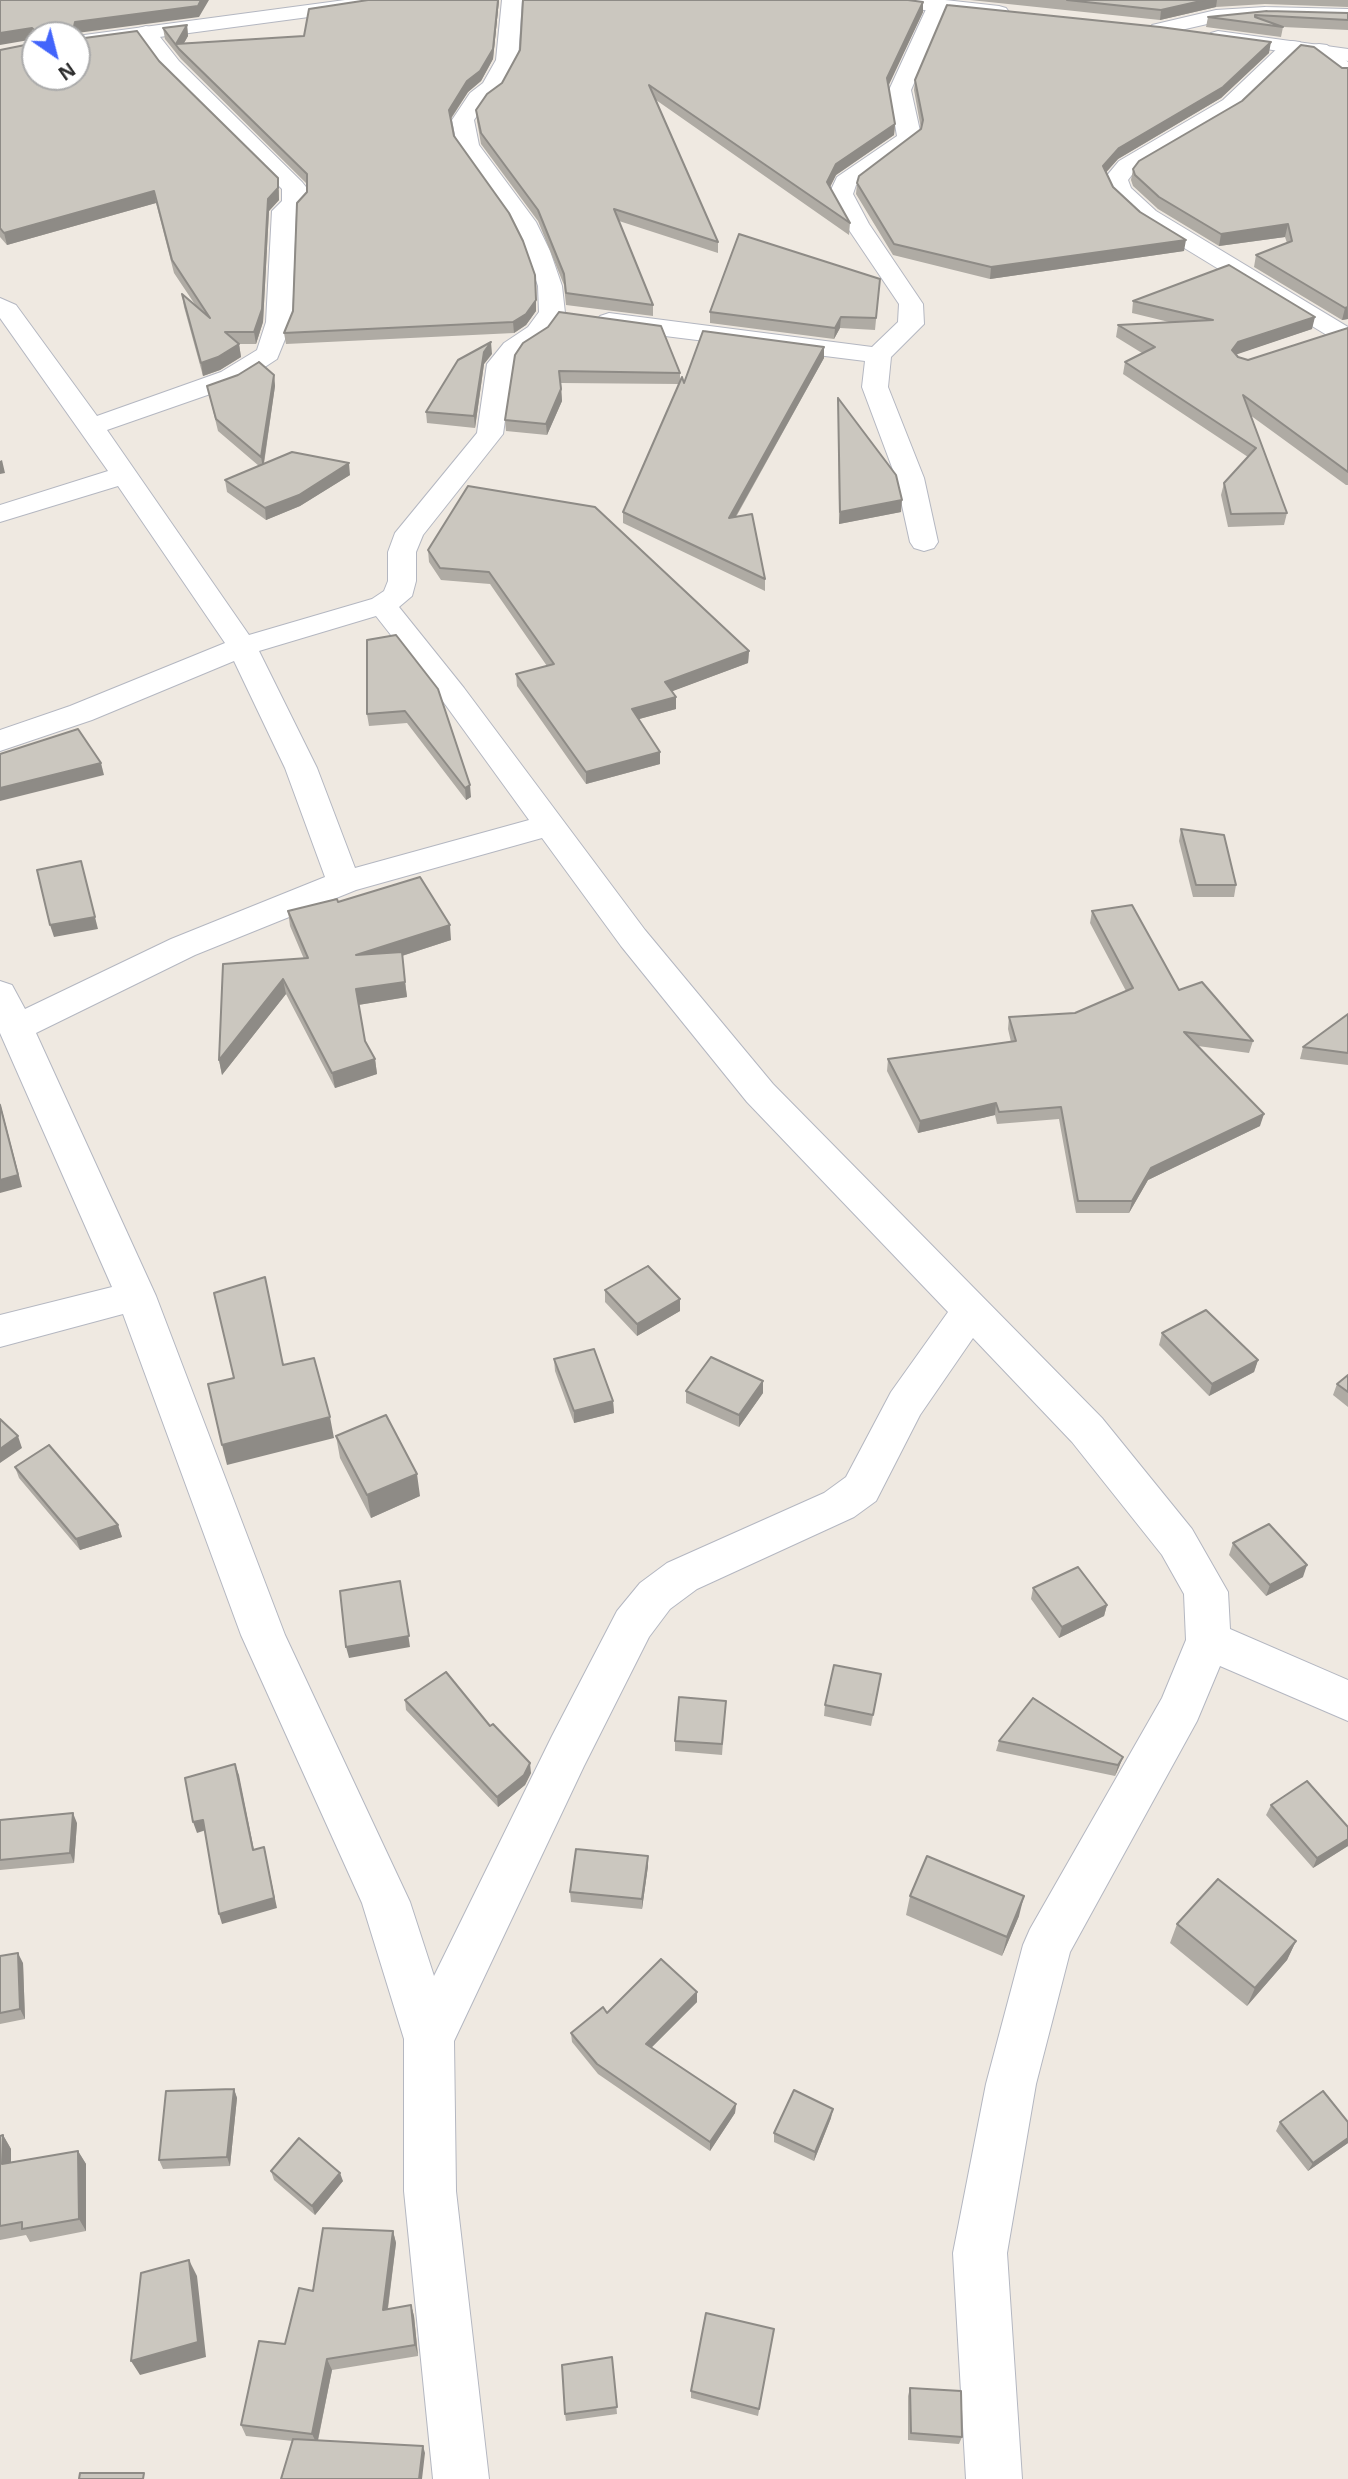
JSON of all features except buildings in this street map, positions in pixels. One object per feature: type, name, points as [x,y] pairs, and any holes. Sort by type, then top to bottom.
[{"type":"street","points":[[91,40],[391,0]]},
{"type":"street","points":[[0,741],[81,713],[242,647],[382,606],[397,596],[402,581],[401,552],[409,533],[490,434],[493,398],[500,364],[513,348],[537,332],[552,313],[550,286],[529,232],[468,145],[463,120],[478,98],[492,87],[507,60],[512,0]]},
{"type":"street","points":[[887,0],[1021,14]]},
{"type":"street","points":[[925,542],[910,478],[875,387],[877,355],[911,324],[911,304],[857,224],[841,194],[845,182],[907,139],[909,131],[900,90],[938,5]]},
{"type":"street","points":[[1348,15],[1265,13],[1216,16],[1152,28],[1348,55]]},
{"type":"street","points":[[91,427],[230,379],[268,354],[279,322],[284,211],[294,203],[294,187],[171,66],[146,32]]},
{"type":"street","points":[[1292,47],[1231,106],[1127,166],[1116,179],[1121,191],[1148,216],[1343,331]]},
{"type":"street","points":[[1319,50],[1348,72]]},
{"type":"street","points":[[0,305],[7,310],[125,475],[242,647],[301,768],[344,883]]},
{"type":"street","points":[[552,313],[877,355]]},
{"type":"street","points":[[1304,343],[1343,331]]},
{"type":"street","points":[[0,514],[125,475]]},
{"type":"street","points":[[382,606],[453,694],[633,938],[760,1093],[1087,1430],[1177,1542],[1206,1592],[1208,1640],[1181,1707],[1047,1945],[1011,2084],[980,2253],[994,2479]]},
{"type":"street","points":[[16,1028],[183,947],[344,883],[550,825]]},
{"type":"street","points":[[0,993],[136,1296],[263,1635],[386,1902],[429,2039],[430,2191],[461,2479]]},
{"type":"street","points":[[0,1331],[136,1296]]},
{"type":"street","points":[[429,2039],[568,1751],[633,1624],[655,1596],[682,1576],[839,1505],[861,1489],[905,1404],[970,1312]]},
{"type":"street","points":[[1208,1640],[1348,1701]]}]
